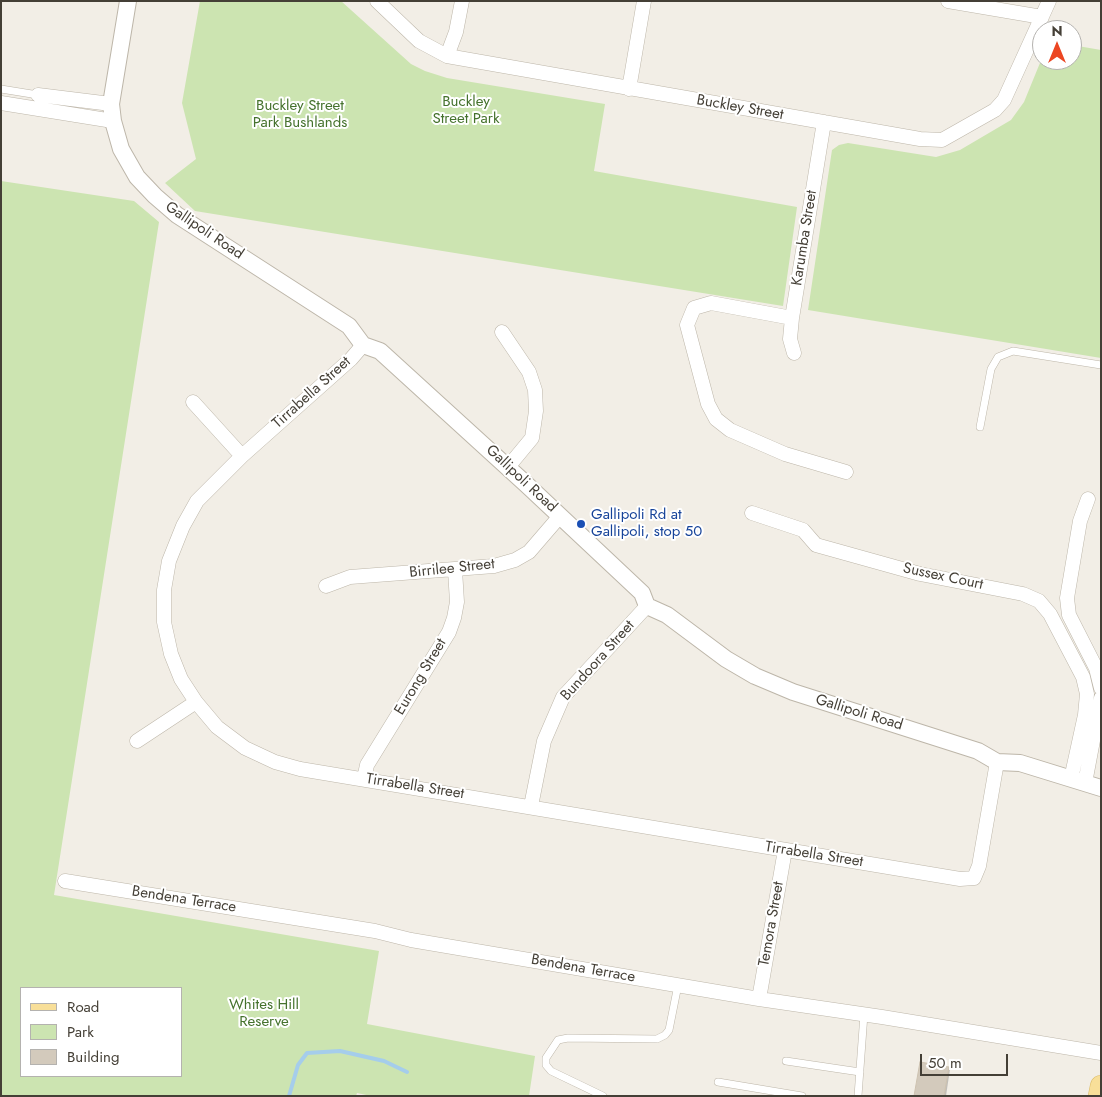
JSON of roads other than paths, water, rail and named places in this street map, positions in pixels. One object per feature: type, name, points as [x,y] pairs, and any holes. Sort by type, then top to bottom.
[{"type":"main road","points":[[1099,1096],[1101,1086]]},
{"type":"street","name":"Gallipoli Road","points":[[128,1],[112,104],[113,121],[121,149],[137,177],[177,215],[349,326],[363,345],[380,351],[642,592],[648,606],[667,615],[726,659],[755,676],[793,692],[978,751],[998,762],[1020,763],[1101,788]]},
{"type":"street","name":"Buckley Street","points":[[377,1],[419,41],[447,56],[920,139],[942,140],[995,110],[1004,100],[1049,1]]},
{"type":"street","points":[[447,56],[456,32],[462,1]]},
{"type":"street","points":[[628,89],[644,1]]},
{"type":"street","points":[[948,1],[1042,17]]},
{"type":"street","points":[[38,95],[112,104]]},
{"type":"street","points":[[1,103],[113,121]]},
{"type":"street","name":"Karumba Street","points":[[794,353],[790,339],[792,318],[824,122]]},
{"type":"street","points":[[792,318],[712,303],[694,308],[687,325],[708,404],[716,419],[730,430],[786,454],[846,472]]},
{"type":"street","points":[[502,332],[529,372],[535,390],[536,412],[532,438],[508,467]]},
{"type":"street","name":"Tirrabella Street","points":[[363,345],[351,359],[242,456],[197,501],[183,526],[169,561],[164,590],[164,622],[181,679],[196,702],[218,727],[245,748],[275,762],[300,769],[960,879],[974,878],[979,866],[998,762]]},
{"type":"street","points":[[193,402],[242,456]]},
{"type":"street","points":[[1088,499],[1080,521],[1067,598],[1069,614],[1096,668],[1101,688]]},
{"type":"street","name":"Sussex Court","points":[[752,513],[803,530],[816,545],[920,574],[1023,594],[1039,601],[1050,614],[1083,677],[1096,696],[1078,781]]},
{"type":"street","name":"Birrilee Street","points":[[326,586],[350,578],[494,566],[515,560],[529,552],[560,516]]},
{"type":"street","name":"Eurong Street","points":[[364,779],[367,765],[448,632],[454,618],[457,602],[455,570]]},
{"type":"street","name":"Bundoora Street","points":[[531,806],[544,741],[563,697],[648,606]]},
{"type":"street","points":[[137,741],[196,702]]},
{"type":"street","name":"Temora Street","points":[[759,999],[785,850]]},
{"type":"street","name":"Bendena Terrace","points":[[65,881],[375,931],[411,940],[759,999],[864,1014],[1101,1053]]},
{"type":"lane","points":[[1,89],[38,95]]},
{"type":"lane","points":[[980,427],[991,369],[998,358],[1013,352],[1101,365]]},
{"type":"lane","points":[[602,1096],[551,1071],[546,1065],[546,1058],[558,1040],[568,1038],[657,1039],[665,1036],[669,1030],[678,985]]},
{"type":"lane","points":[[858,1096],[864,1014]]},
{"type":"lane","points":[[786,1060],[860,1072]]},
{"type":"lane","points":[[718,1082],[802,1096]]},
{"type":"waterway","points":[[289,1096],[298,1065],[307,1053],[340,1051],[384,1061],[407,1072]]},
{"type":"place","name":"Gallipoli Rd at Gallipoli, stop 50","points":[[581,524]]},
{"type":"park label","name":"Buckley Street Park","points":[[466,110]]},
{"type":"park label","name":"Buckley Street Park Bushlands","points":[[300,114]]},
{"type":"park label","name":"Whites Hill Reserve","points":[[264,1014]]}]
